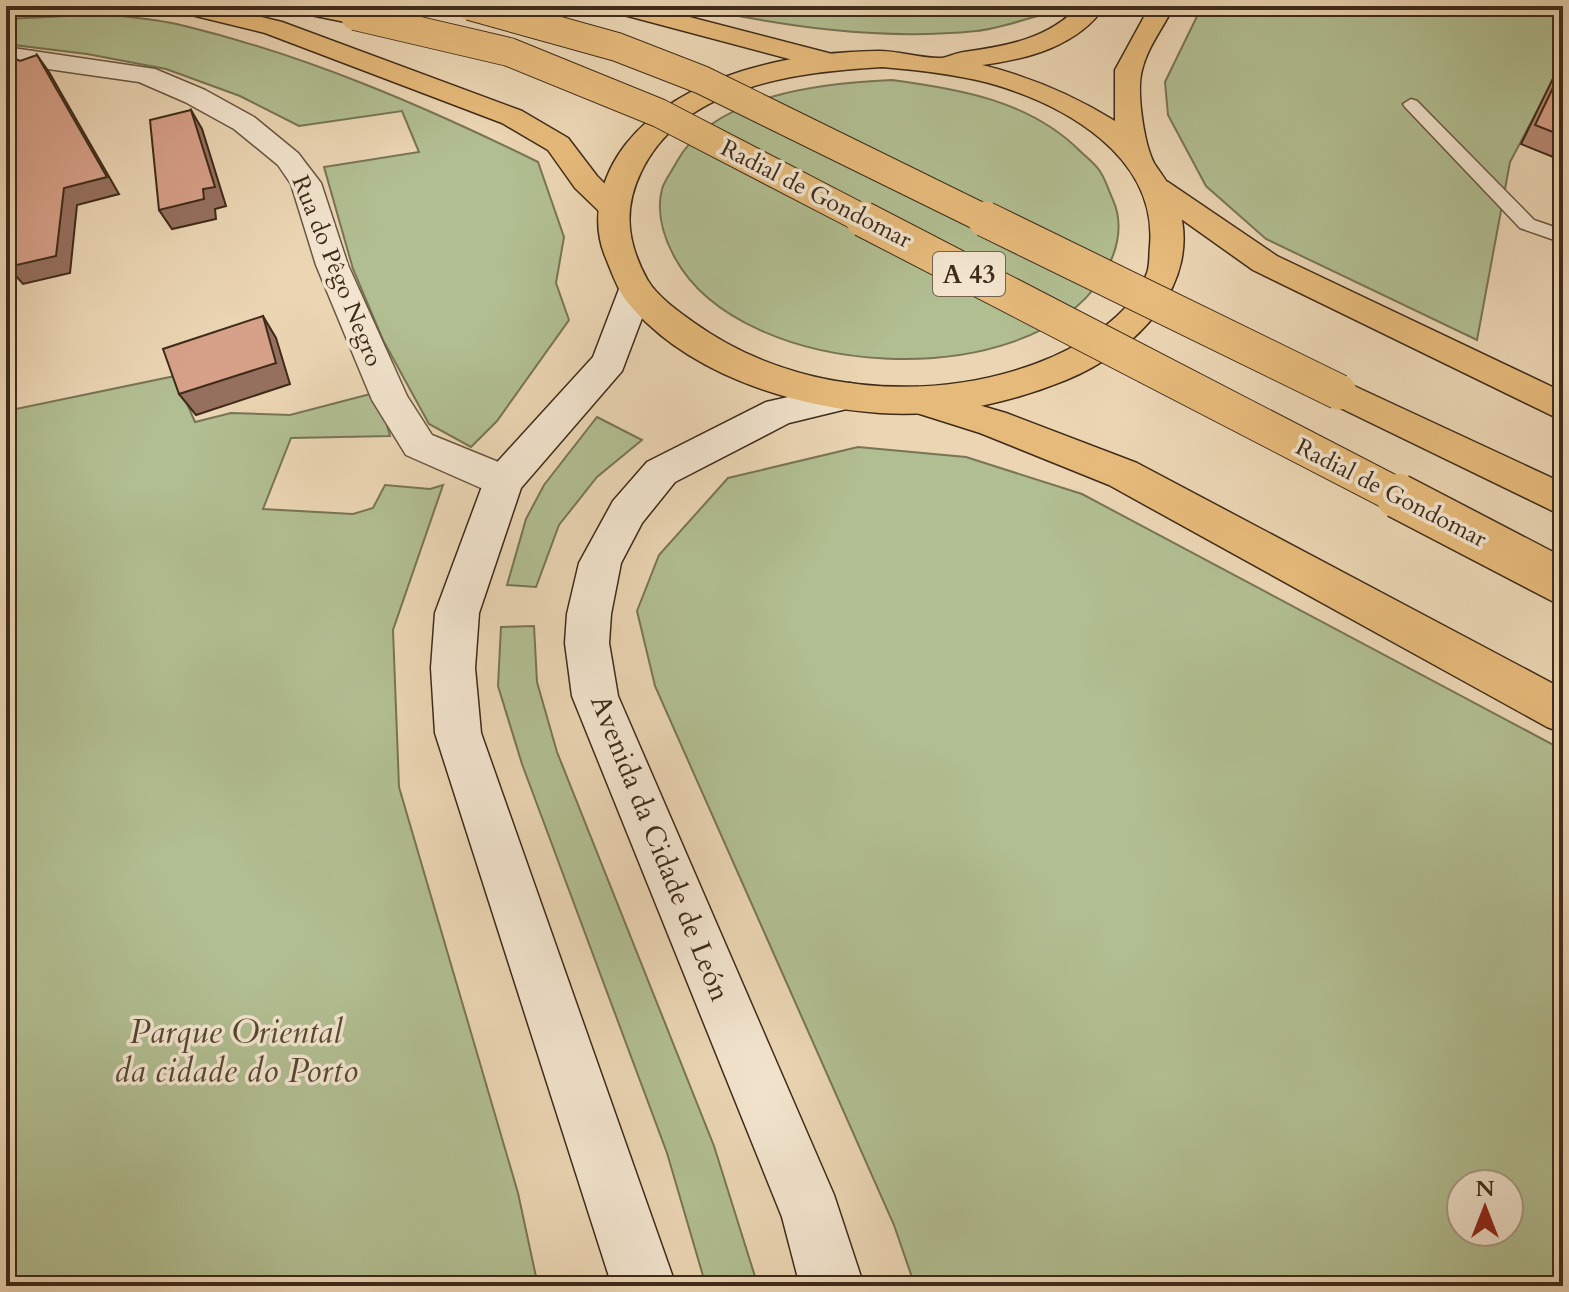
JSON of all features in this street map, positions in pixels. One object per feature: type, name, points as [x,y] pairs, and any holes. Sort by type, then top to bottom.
[{"type":"main road","points":[[184,6],[273,27],[512,117],[558,144],[586,182],[613,207]]},
{"type":"main road","name":"Radial de Gondomar","points":[[300,6],[509,52],[659,113],[1563,582]]},
{"type":"main road","name":"Radial de Gondomar","points":[[470,6],[617,47],[702,80],[1563,501]]},
{"type":"main road","points":[[618,6],[827,61]]},
{"type":"main road","points":[[930,62],[975,70],[1044,92],[1102,126],[1137,159],[1157,188],[1168,221],[1163,276],[1127,328],[1061,370],[971,395],[917,400],[850,396],[771,378],[690,340],[636,289],[613,235],[613,207],[626,166],[647,136],[696,100],[757,75],[827,61],[930,62],[982,58],[1040,45],[1079,24],[1093,6]]},
{"type":"main road","points":[[1137,159],[1127,111],[1128,70],[1162,6]]},
{"type":"main road","name":"Rua do Pêgo Negro","points":[[6,55],[145,75],[195,96],[244,123],[288,159],[306,183],[332,265],[390,400],[419,445],[504,481]]},
{"type":"main road","points":[[1157,188],[1265,263],[1563,408]]},
{"type":"main road","points":[[636,289],[609,362],[504,481],[457,613],[453,668],[458,733],[644,1286]]},
{"type":"main road","name":"Avenida da Cidade de León","points":[[832,1286],[812,1217],[595,696],[587,643],[589,614],[600,563],[627,512],[661,472],[779,412],[850,396]]},
{"type":"main road","points":[[917,400],[993,423],[1123,474],[1563,712]]},
{"type":"lane","points":[[1411,104],[1527,224],[1563,237]]},
{"type":"green space","points":[[688,6],[1047,6],[1042,15],[993,28],[903,34],[831,30]]},
{"type":"green space","points":[[1202,6],[1563,6],[1563,62],[1510,162],[1477,340],[1266,239],[1206,186],[1168,115],[1165,82]]},
{"type":"green space","points":[[107,14],[175,24],[321,67],[409,102],[538,162],[564,237],[556,283],[569,320],[497,421],[471,447],[429,424],[383,340],[353,269],[324,167],[419,152],[402,111],[299,126],[240,96],[166,69],[87,54],[6,44],[6,19]]},
{"type":"green space","points":[[892,80],[968,93],[1016,109],[1060,134],[1099,170],[1117,210],[1117,241],[1101,279],[1063,317],[1011,342],[950,356],[884,358],[819,350],[759,330],[709,299],[675,258],[662,225],[662,189],[693,140],[716,121],[742,107],[803,89]]},
{"type":"green space","name":"Parque Oriental da cidade do Porto","points":[[175,376],[195,422],[231,413],[290,415],[378,392],[390,436],[291,438],[263,509],[353,514],[373,508],[385,485],[430,489],[443,485],[393,630],[399,787],[518,1193],[538,1286],[6,1286],[6,411]]},
{"type":"green space","points":[[597,417],[642,440],[597,477],[559,525],[536,587],[507,585],[526,519],[544,485]]},
{"type":"green space","points":[[858,447],[966,457],[1082,494],[1563,750],[1563,1286],[915,1286],[894,1225],[655,686],[637,611],[659,555],[728,478]]},
{"type":"green space","points":[[534,626],[537,682],[557,752],[714,1146],[758,1286],[706,1286],[667,1153],[522,764],[498,686],[501,627]]},
{"type":"building","points":[[37,55],[107,177],[64,188],[56,256],[8,267],[11,245],[6,246],[6,62]]},
{"type":"building","points":[[1563,67],[1563,136],[1535,125]]},
{"type":"building","points":[[191,110],[215,187],[203,189],[204,199],[159,210],[150,120]]},
{"type":"building","points":[[263,316],[276,363],[179,394],[163,349]]}]
